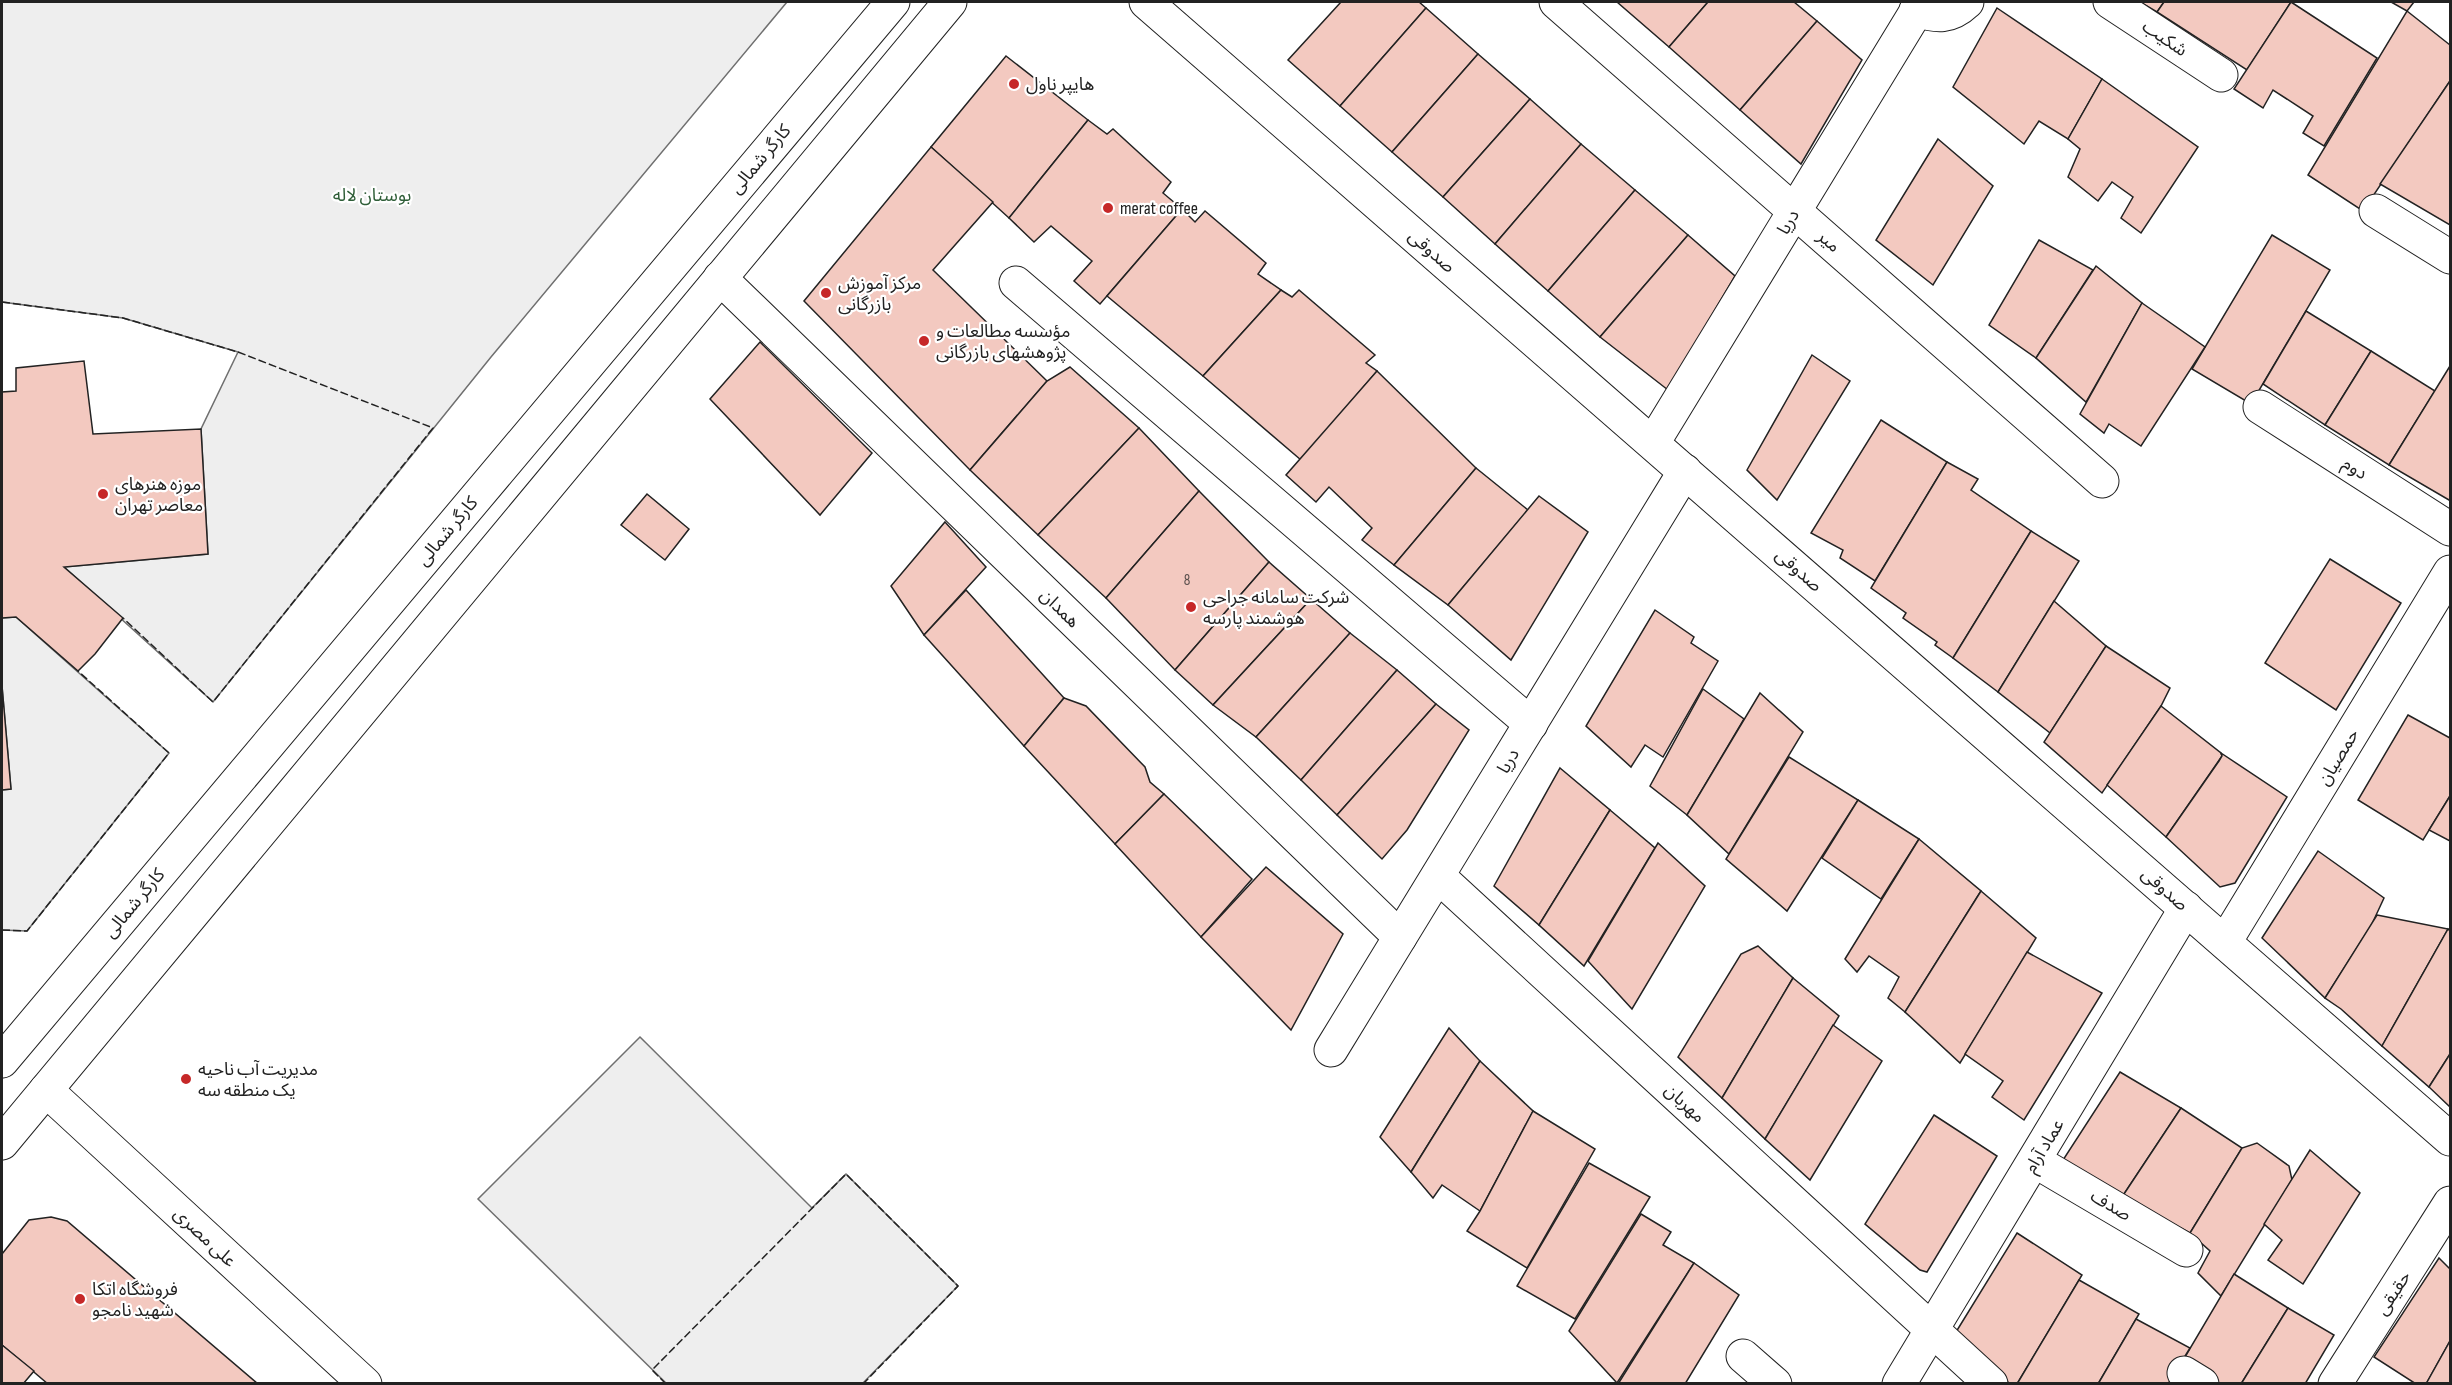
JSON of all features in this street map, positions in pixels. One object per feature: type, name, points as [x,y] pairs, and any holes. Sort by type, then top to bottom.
[{"type":"street","name":"کارگر شمالی","points":[[4,1058],[893,2]]},
{"type":"street","points":[[2,1143],[950,2]]},
{"type":"street","name":"صدوقی","points":[[1146,2],[2451,1139]]},
{"type":"street","name":"میر","points":[[1556,2],[2102,481]]},
{"type":"street","points":[[1919,6],[1936,16],[1950,13],[1967,2]]},
{"type":"street","name":"شکیب","points":[[2110,2],[2221,75]]},
{"type":"street","name":"دریا","points":[[1653,443],[1919,6]]},
{"type":"street","points":[[2376,211],[2451,257]]},
{"type":"street","name":"همدان","points":[[687,246],[1400,937]]},
{"type":"street","points":[[1016,283],[1531,724]]},
{"type":"street","name":"دوم","points":[[2260,407],[2451,529]]},
{"type":"street","name":"دریا","points":[[1331,1050],[1685,471]]},
{"type":"street","name":"حمصیان","points":[[2225,942],[2445,593]]},
{"type":"street","name":"مهربان","points":[[1438,876],[1991,1383]]},
{"type":"street","name":"عماد آرام","points":[[1899,1383],[2186,908]]},
{"type":"street","name":"علی مصری","points":[[4,1058],[46,1090],[365,1383]]},
{"type":"street","name":"صدف","points":[[2035,1161],[2186,1250]]},
{"type":"street","name":"حقیقی","points":[[2335,1383],[2451,1203]]},
{"type":"street","points":[[1743,1356],[1775,1383]]},
{"type":"green space","name":"بوستان لاله","points":[[2,2],[787,2],[491,357],[213,702],[64,567],[208,554],[201,429],[238,352],[123,318],[2,302]]},
{"type":"green space","points":[[16,617],[169,753],[27,931],[2,930],[2,790],[11,789],[2,686],[2,618]]},
{"type":"green space","points":[[640,1037],[812,1208],[846,1174],[958,1286],[863,1383],[666,1383],[478,1199]]},
{"type":"building","points":[[1341,2],[1419,2],[1426,8],[1340,106],[1288,60]]},
{"type":"building","points":[[1617,2],[1708,2],[1669,47]]},
{"type":"building","points":[[1708,2],[1794,2],[1817,21],[1740,110],[1669,47]]},
{"type":"building","points":[[2140,2],[2164,2],[2157,12]]},
{"type":"building","points":[[2164,2],[2291,2],[2247,70],[2157,12]]},
{"type":"building","points":[[2291,2],[2377,58],[2324,146],[2303,133],[2313,116],[2273,90],[2263,108],[2234,89]]},
{"type":"building","points":[[2391,2],[2414,2],[2407,11]]},
{"type":"building","points":[[1426,8],[1478,54],[1392,152],[1340,106]]},
{"type":"building","points":[[1997,8],[2102,79],[2068,139],[2039,121],[2024,144],[1953,87]]},
{"type":"building","points":[[2407,11],[2450,45],[2450,81],[2363,211],[2308,175]]},
{"type":"building","points":[[1817,21],[1862,60],[1801,164],[1740,110]]},
{"type":"building","points":[[1478,54],[1530,99],[1443,197],[1392,152]]},
{"type":"building","points":[[1006,56],[1088,120],[1009,218],[931,147]]},
{"type":"building","points":[[2102,79],[2198,147],[2141,233],[2121,218],[2133,197],[2112,182],[2098,201],[2068,177],[2080,149],[2068,139]]},
{"type":"building","points":[[2450,81],[2450,225],[2380,184]]},
{"type":"building","points":[[1530,99],[1581,144],[1495,244],[1443,197]]},
{"type":"building","points":[[1088,120],[1107,134],[1113,129],[1171,182],[1163,193],[1182,209],[1100,304],[1074,281],[1092,261],[1051,226],[1034,242],[1009,218]]},
{"type":"building","points":[[1938,139],[1993,186],[1933,285],[1876,240]]},
{"type":"building","points":[[1581,144],[1635,190],[1548,291],[1495,244]]},
{"type":"building","name":"مؤسسه مطالعات و پژوهشهای بازرگانی","points":[[931,147],[993,202],[933,270],[1047,381],[970,470],[804,301]]},
{"type":"building","points":[[1635,190],[1688,235],[1600,337],[1548,291]]},
{"type":"building","points":[[1182,209],[1195,222],[1205,211],[1266,263],[1258,274],[1281,290],[1203,376],[1107,296]]},
{"type":"building","points":[[1688,235],[1735,276],[1668,390],[1600,337]]},
{"type":"building","points":[[2272,235],[2330,270],[2251,404],[2192,369]]},
{"type":"building","points":[[2039,240],[2093,270],[2036,358],[1989,325]]},
{"type":"building","points":[[2096,266],[2142,303],[2086,402],[2036,358]]},
{"type":"building","points":[[1281,290],[1292,297],[1299,290],[1375,355],[1366,363],[1377,371],[1301,460],[1203,376]]},
{"type":"building","points":[[2142,303],[2205,347],[2141,446],[2109,424],[2104,433],[2080,414]]},
{"type":"building","points":[[2306,311],[2371,351],[2325,425],[2263,384]]},
{"type":"building","points":[[760,342],[872,453],[820,515],[710,399]]},
{"type":"building","points":[[2371,351],[2435,391],[2389,465],[2325,425]]},
{"type":"building","points":[[1812,355],[1850,381],[1777,500],[1747,470]]},
{"type":"building","name":"موزه هنرهای معاصر تهران","points":[[84,361],[93,434],[201,429],[208,554],[64,567],[123,618],[95,654],[78,671],[16,617],[2,618],[2,392],[16,391],[16,368]]},
{"type":"building","points":[[2450,366],[2450,499],[2449,500],[2389,465]]},
{"type":"building","points":[[1070,367],[1139,428],[1038,535],[970,470],[1047,381]]},
{"type":"building","points":[[1377,371],[1476,468],[1394,565],[1362,540],[1372,528],[1329,487],[1316,502],[1286,475]]},
{"type":"building","points":[[1881,420],[1947,462],[1875,581],[1840,558],[1843,550],[1811,533]]},
{"type":"building","points":[[1139,428],[1199,491],[1106,598],[1038,535]]},
{"type":"building","points":[[1947,462],[1978,479],[1971,490],[2031,531],[1953,658],[1935,645],[1937,642],[1903,618],[1906,613],[1871,588]]},
{"type":"building","points":[[1476,468],[1528,510],[1448,605],[1394,565]]},
{"type":"building","points":[[1199,491],[1269,562],[1175,670],[1106,598]]},
{"type":"building","points":[[647,494],[689,529],[665,560],[621,525]]},
{"type":"building","points":[[1539,496],[1588,532],[1511,660],[1448,605]]},
{"type":"building","points":[[945,522],[986,567],[924,635],[891,586]]},
{"type":"building","points":[[2031,531],[2079,561],[1998,692],[1953,658]]},
{"type":"building","points":[[2330,559],[2401,603],[2336,710],[2265,663]]},
{"type":"building","points":[[1269,562],[1311,599],[1213,705],[1175,670]]},
{"type":"building","points":[[966,590],[1064,698],[1024,746],[924,635]]},
{"type":"building","points":[[1311,599],[1350,633],[1256,737],[1213,705]]},
{"type":"building","points":[[2054,601],[2106,646],[2050,733],[1998,692]]},
{"type":"building","points":[[1655,610],[1694,637],[1691,643],[1718,661],[1663,757],[1645,745],[1631,767],[1586,726]]},
{"type":"building","points":[[1350,633],[1397,670],[1301,780],[1256,737]]},
{"type":"building","points":[[2106,646],[2170,688],[2161,706],[2102,793],[2044,742]]},
{"type":"building","points":[[1397,670],[1436,704],[1337,815],[1301,780]]},
{"type":"building","points":[[2,686],[11,789],[2,790]]},
{"type":"building","points":[[1703,689],[1744,719],[1687,815],[1650,786]]},
{"type":"building","points":[[1760,693],[1803,732],[1729,854],[1687,815]]},
{"type":"building","points":[[1064,698],[1086,706],[1145,767],[1150,782],[1164,794],[1115,844],[1024,746]]},
{"type":"building","points":[[1436,704],[1469,730],[1407,830],[1382,859],[1337,815]]},
{"type":"building","points":[[2161,706],[2222,756],[2166,837],[2107,785]]},
{"type":"building","points":[[2408,715],[2450,738],[2450,796],[2423,840],[2358,800]]},
{"type":"building","points":[[2221,753],[2287,797],[2235,883],[2220,887],[2166,837],[2219,761]]},
{"type":"building","points":[[1789,757],[1858,800],[1787,911],[1726,859]]},
{"type":"building","points":[[1560,768],[1610,810],[1539,925],[1494,886]]},
{"type":"building","points":[[1164,794],[1252,879],[1201,937],[1115,844]]},
{"type":"building","points":[[2450,796],[2450,841],[2429,830]]},
{"type":"building","points":[[1858,800],[1919,839],[1881,899],[1822,858]]},
{"type":"building","points":[[1610,810],[1655,848],[1584,966],[1539,925]]},
{"type":"building","points":[[1919,839],[1981,891],[1905,1012],[1888,998],[1899,977],[1869,956],[1857,972],[1845,959]]},
{"type":"building","points":[[1658,843],[1705,886],[1632,1009],[1588,961]]},
{"type":"building","points":[[2318,851],[2384,898],[2371,926],[2325,998],[2262,938]]},
{"type":"building","points":[[1266,867],[1343,934],[1291,1030],[1201,937]]},
{"type":"building","points":[[1981,891],[2036,938],[1960,1063],[1905,1012]]},
{"type":"building","points":[[2377,915],[2448,929],[2382,1046],[2341,1009],[2325,998]]},
{"type":"building","points":[[2448,929],[2450,931],[2450,1054],[2429,1087],[2382,1046]]},
{"type":"building","points":[[1758,946],[1793,978],[1722,1098],[1678,1057],[1741,954]]},
{"type":"building","points":[[2027,952],[2102,993],[2024,1120],[1992,1097],[2003,1081],[1965,1054]]},
{"type":"building","points":[[1793,978],[1839,1016],[1765,1139],[1722,1098]]},
{"type":"building","points":[[1833,1025],[1882,1061],[1810,1180],[1765,1139]]},
{"type":"building","points":[[1449,1028],[1480,1061],[1411,1172],[1380,1137]]},
{"type":"building","points":[[2450,1054],[2450,1107],[2429,1087]]},
{"type":"building","points":[[1480,1061],[1533,1111],[1480,1211],[1442,1185],[1433,1198],[1411,1172]]},
{"type":"building","points":[[2120,1072],[2181,1108],[2122,1197],[2063,1160]]},
{"type":"building","points":[[2181,1108],[2242,1148],[2190,1233],[2122,1197]]},
{"type":"building","points":[[1533,1111],[1595,1149],[1527,1268],[1467,1231]]},
{"type":"building","points":[[1934,1115],[1997,1156],[1927,1272],[1920,1270],[1865,1224]]},
{"type":"building","points":[[2257,1143],[2289,1166],[2292,1180],[2221,1296],[2198,1273],[2210,1251],[2190,1233],[2242,1148]]},
{"type":"building","points":[[2310,1150],[2360,1193],[2303,1284],[2268,1260],[2282,1240],[2264,1224]]},
{"type":"building","points":[[1589,1163],[1650,1197],[1575,1319],[1517,1286]]},
{"type":"building","points":[[1641,1214],[1671,1232],[1663,1245],[1694,1263],[1617,1383],[1569,1331]]},
{"type":"building","name":"فروشگاه اتکا شهید نامجو","points":[[51,1217],[67,1221],[258,1384],[48,1384],[2,1345],[2,1254],[29,1220]]},
{"type":"building","points":[[2017,1233],[2082,1275],[2017,1384],[2010,1384],[1956,1332]]},
{"type":"building","points":[[2439,1258],[2450,1269],[2450,1341],[2426,1384],[2416,1384],[2374,1357]]},
{"type":"building","points":[[1694,1263],[1739,1295],[1685,1384],[1618,1384]]},
{"type":"building","points":[[2234,1274],[2288,1308],[2241,1384],[2216,1384],[2182,1362]]},
{"type":"building","points":[[2079,1280],[2139,1314],[2098,1384],[2017,1384]]},
{"type":"building","points":[[2288,1308],[2334,1335],[2305,1384],[2241,1384]]},
{"type":"building","points":[[2136,1319],[2190,1348],[2168,1384],[2098,1384]]},
{"type":"building","points":[[2450,1341],[2450,1384],[2426,1384]]},
{"type":"building","points":[[2,1345],[34,1371],[23,1384],[2,1384]]},
{"type":"fence","points":[[2,302],[123,318],[238,352],[433,428],[213,702],[123,618]]},
{"type":"fence","points":[[2,930],[27,931],[169,753],[78,671]]},
{"type":"fence","points":[[666,1384],[652,1370],[846,1174],[958,1286],[863,1384]]},
{"type":"place","name":"هايپر ناول","points":[[1014,84]]},
{"type":"place","name":"merat coffee","points":[[1108,208]]},
{"type":"place","name":"مرکز آموزش بازرگانی","points":[[826,293]]},
{"type":"place","name":"مؤسسه مطالعات و پژوهشهای بازرگانی","points":[[924,341]]},
{"type":"place","name":"موزه هنرهای معاصر تهران","points":[[103,494]]},
{"type":"place","name":"شرکت سامانه جراحی هوشمند پارسه","points":[[1191,607]]},
{"type":"place","name":"مدیریت آب ناحیه یک منطقه سه","points":[[186,1079]]},
{"type":"place","name":"فروشگاه اتکا شهید نامجو","points":[[80,1299]]}]
